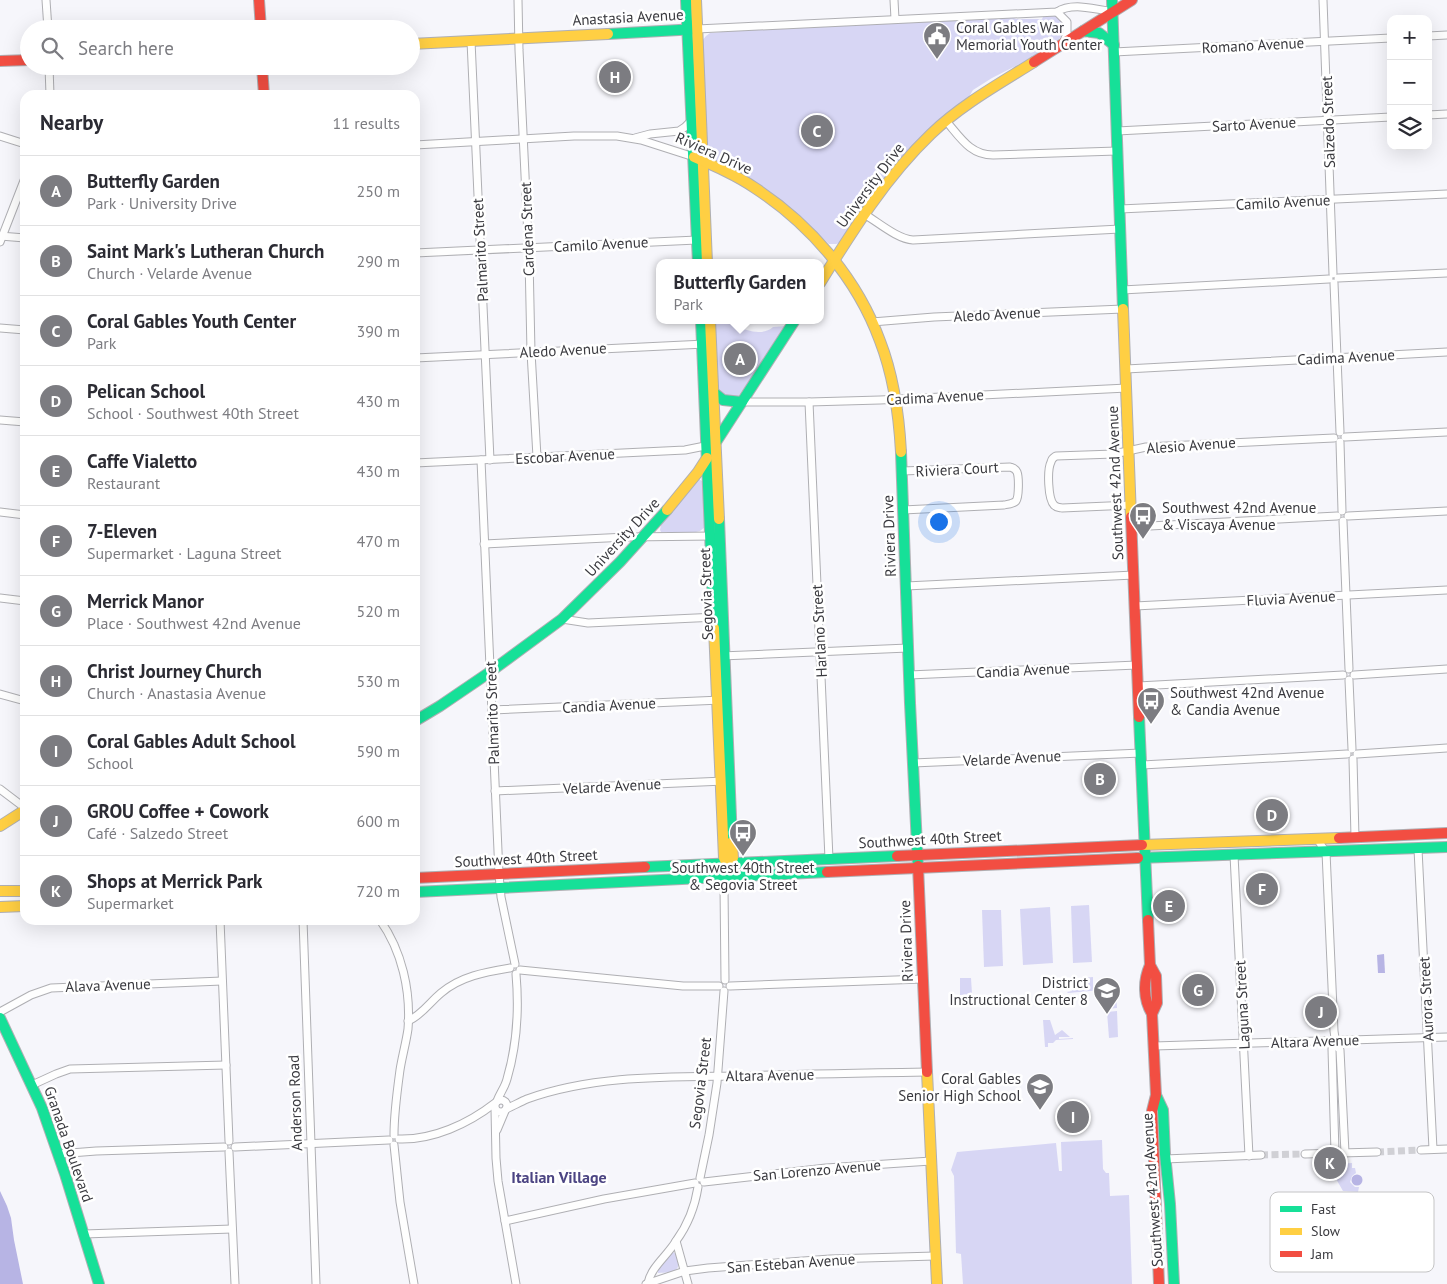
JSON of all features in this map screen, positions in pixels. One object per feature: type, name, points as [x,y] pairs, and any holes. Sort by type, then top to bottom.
[{"type":"street","points":[[46,0],[47,20]]},
{"type":"street","points":[[259,0],[260,20]]},
{"type":"street","name":"Cardena Street","points":[[518,0],[518,38],[529,249],[531,352],[537,457]]},
{"type":"street","points":[[686,0],[692,29],[698,159],[707,259]]},
{"type":"street","points":[[696,0],[692,29],[692,119],[698,159],[698,259]]},
{"type":"street","points":[[894,0],[895,18]]},
{"type":"street","name":"Southwest 42nd Avenue","points":[[1112,0],[1122,290],[1130,450],[1131,527],[1136,606],[1150,965],[1145,976],[1146,1004],[1152,1014],[1156,1095],[1152,1111],[1159,1284]]},
{"type":"street","name":"University Drive","points":[[824,277],[864,214],[901,165],[928,137],[960,110],[1132,0]]},
{"type":"street","name":"Salzedo Street","points":[[1323,0],[1355,838]]},
{"type":"street","name":"Anastasia Avenue","points":[[420,44],[895,18],[1057,12],[1062,8],[1090,7],[1113,12]]},
{"type":"street","points":[[1057,12],[1067,22],[1067,34],[1063,43]]},
{"type":"street","points":[[1083,30],[1099,33],[1114,48]]},
{"type":"street","points":[[1432,36],[1447,35]]},
{"type":"street","name":"Romano Avenue","points":[[1114,48],[1387,38]]},
{"type":"street","name":"Palmarito Street","points":[[471,41],[490,460]]},
{"type":"street","points":[[0,61],[20,60]]},
{"type":"street","points":[[49,75],[50,90]]},
{"type":"street","points":[[263,75],[264,90]]},
{"type":"street","points":[[1432,115],[1447,114]]},
{"type":"street","name":"Sarto Avenue","points":[[1117,131],[1387,117]]},
{"type":"street","points":[[634,138],[679,131],[692,119]]},
{"type":"street","points":[[946,121],[972,150],[982,154],[1117,151]]},
{"type":"street","points":[[0,136],[20,142]]},
{"type":"street","name":"Riviera Drive","points":[[420,145],[617,136],[634,138],[698,159],[749,184],[779,205],[810,232],[835,261],[857,294],[872,322],[889,368],[898,410],[937,1284]]},
{"type":"street","points":[[20,190],[1,238],[20,238]]},
{"type":"street","name":"Camilo Avenue","points":[[1120,209],[1447,194]]},
{"type":"street","points":[[864,214],[899,236],[913,240],[1120,229]]},
{"type":"street","name":"Camilo Avenue","points":[[420,253],[697,240]]},
{"type":"street","points":[[1122,290],[1447,272]]},
{"type":"street","name":"Aledo Avenue","points":[[872,322],[934,317],[1123,309]]},
{"type":"street","name":"Segovia Street","points":[[702,324],[713,392],[711,445]]},
{"type":"street","name":"Segovia Street","points":[[676,1242],[691,1211],[699,1183],[718,1076],[725,986],[725,878],[727,864],[733,858],[725,781],[714,536],[706,344],[709,324]]},
{"type":"street","name":"University Drive","points":[[420,718],[490,672],[562,619],[615,567],[688,486],[706,459],[711,445],[742,402],[792,324]]},
{"type":"street","points":[[0,328],[20,330]]},
{"type":"street","name":"Aledo Avenue","points":[[420,358],[706,344]]},
{"type":"street","name":"Cadima Avenue","points":[[1126,369],[1447,352]]},
{"type":"street","name":"Cadima Avenue","points":[[742,402],[896,399],[1127,388]]},
{"type":"street","points":[[713,392],[723,400],[742,402]]},
{"type":"street","name":"Harlano Street","points":[[809,402],[829,859]]},
{"type":"street","points":[[0,420],[20,422]]},
{"type":"street","name":"Alesio Avenue","points":[[1131,505],[1062,508],[1055,506],[1051,499],[1049,486],[1051,461],[1056,456],[1114,454],[1146,447],[1447,432]]},
{"type":"street","name":"Escobar Avenue","points":[[420,463],[685,450],[711,445]]},
{"type":"street","name":"Segovia Street","points":[[706,459],[714,536]]},
{"type":"street","name":"Palmarito Street","points":[[481,460],[499,874],[515,969],[517,1007],[513,1054],[496,1133],[498,1181],[516,1284]]},
{"type":"street","name":"Riviera Court","points":[[902,471],[1007,466],[1017,471],[1018,483],[1018,498],[1009,504],[903,510]]},
{"type":"street","points":[[1131,527],[1447,511]]},
{"type":"street","points":[[0,512],[20,514]]},
{"type":"street","points":[[484,544],[714,536]]},
{"type":"street","points":[[906,586],[1134,575]]},
{"type":"street","name":"Fluvia Avenue","points":[[1136,606],[1447,590]]},
{"type":"street","points":[[0,598],[20,601]]},
{"type":"street","points":[[562,619],[588,623],[718,617]]},
{"type":"street","points":[[720,656],[908,648]]},
{"type":"street","name":"Candia Avenue","points":[[909,675],[1137,665]]},
{"type":"street","points":[[1138,686],[1447,670]]},
{"type":"street","points":[[0,694],[20,700]]},
{"type":"street","name":"Candia Avenue","points":[[492,710],[722,700]]},
{"type":"street","points":[[1142,765],[1447,748]]},
{"type":"street","name":"Velarde Avenue","points":[[913,763],[1141,753]]},
{"type":"street","name":"Velarde Avenue","points":[[495,791],[725,781]]},
{"type":"street","points":[[0,788],[20,805]]},
{"type":"street","points":[[0,826],[20,812]]},
{"type":"street","name":"Southwest 40th Street","points":[[420,878],[1145,844],[1355,838],[1447,833]]},
{"type":"street","points":[[1317,839],[1326,852],[1335,1042],[1332,1049],[1335,1153]]},
{"type":"street","name":"Southwest 40th Street","points":[[420,892],[1146,857],[1447,847]]},
{"type":"street","name":"Aurora Street","points":[[1418,849],[1433,1149]]},
{"type":"street","name":"Laguna Street","points":[[1234,855],[1249,1156]]},
{"type":"street","points":[[0,891],[20,890]]},
{"type":"street","points":[[0,907],[20,906]]},
{"type":"street","points":[[220,925],[234,1284]]},
{"type":"street","name":"Anderson Road","points":[[303,925],[316,1284]]},
{"type":"street","points":[[383,925],[392,940],[399,958],[407,996],[407,1038],[396,1100],[394,1140],[401,1210],[414,1284]]},
{"type":"street","points":[[408,1021],[421,1013],[441,993],[457,982],[474,975],[515,969],[703,987],[923,979]]},
{"type":"street","name":"Alava Avenue","points":[[0,1012],[31,995],[51,988],[222,981]]},
{"type":"street","name":"Granada Boulevard","points":[[0,1018],[32,1085],[58,1154],[99,1284]]},
{"type":"street","name":"Altara Avenue","points":[[1154,1046],[1335,1042],[1447,1036]]},
{"type":"street","points":[[1335,1042],[1340,1050],[1345,1153]]},
{"type":"street","points":[[32,1085],[70,1069],[226,1065]]},
{"type":"street","name":"Altara Avenue","points":[[58,1154],[417,1138],[438,1133],[501,1106],[558,1090],[614,1080],[927,1072]]},
{"type":"street","name":"Palmarito Street","points":[[501,1106],[506,1082]]},
{"type":"street","name":"Southwest 42nd Avenue","points":[[1156,1095],[1163,1110],[1174,1284]]},
{"type":"street","points":[[1334,1119],[1344,1118]]},
{"type":"street","points":[[1421,1150],[1447,1149]]},
{"type":"street","points":[[1305,1154],[1377,1152]]},
{"type":"street","points":[[1165,1159],[1261,1155]]},
{"type":"street","name":"San Lorenzo Avenue","points":[[505,1221],[623,1196],[699,1183],[826,1168],[931,1162]]},
{"type":"street","points":[[84,1234],[232,1229]]},
{"type":"street","points":[[676,1242],[688,1284]]},
{"type":"street","name":"San Esteban Avenue","points":[[647,1283],[651,1274],[676,1242]]},
{"type":"street","name":"San Esteban Avenue","points":[[647,1283],[685,1271],[812,1260],[935,1256]]},
{"type":"shaded area","points":[[1044,15],[1057,15],[1063,21],[1064,30],[1059,39],[1027,60],[973,90],[967,100],[936,124],[840,243],[829,244],[730,169],[717,161],[713,161],[707,154],[702,41],[710,33],[1011,17],[1016,19],[1042,19]]},
{"type":"shaded area","points":[[713,324],[735,324],[745,330],[755,332],[769,330],[773,327],[787,326],[737,398],[730,399],[716,390]]},
{"type":"shaded area","points":[[699,479],[703,482],[705,527],[696,532],[661,532],[661,525]]},
{"type":"shaded area","points":[[1089,905],[1092,962],[1073,963],[1071,906]]},
{"type":"shaded area","points":[[1050,907],[1053,963],[1023,965],[1020,909]]},
{"type":"shaded area","points":[[982,910],[1001,910],[1003,966],[984,967]]},
{"type":"shaded area","points":[[1384,954],[1385,973],[1378,973],[1377,955]]},
{"type":"shaded area","points":[[1093,977],[1093,990],[1101,990],[1067,992],[1072,991],[1071,983],[1080,982],[1080,978]]},
{"type":"shaded area","points":[[960,978],[971,978],[972,994],[960,995]]},
{"type":"shaded area","points":[[1106,993],[1116,994],[1117,1008],[1107,1009]]},
{"type":"shaded area","points":[[1117,1011],[1118,1037],[1109,1038],[1107,1012]]},
{"type":"shaded area","points":[[1043,1020],[1050,1020],[1055,1035],[1062,1030],[1070,1037],[1059,1037],[1059,1039],[1073,1039],[1056,1040],[1053,1043],[1048,1043],[1048,1047],[1045,1047]]},
{"type":"shaded area","points":[[1102,1140],[1103,1169],[1106,1173],[1109,1173],[1110,1196],[1129,1195],[1132,1284],[963,1284],[961,1254],[956,1253],[954,1176],[951,1170],[957,1152],[1056,1143],[1059,1171],[1062,1171],[1061,1142]]},
{"type":"shaded area","points":[[1352,1163],[1352,1168],[1355,1168],[1356,1173],[1352,1176],[1350,1182],[1355,1187],[1359,1187],[1358,1192],[1343,1191],[1335,1177],[1335,1164]]},
{"type":"shaded area","points":[[1357,1174],[1363,1180],[1357,1186],[1351,1180]]},
{"type":"shaded area","points":[[0,1191],[11,1218],[23,1284],[0,1284]]},
{"type":"shaded area","points":[[673,1252],[678,1260],[676,1270],[658,1273],[658,1270]]},
{"type":"tunnel","points":[[1377,1152],[1421,1150]]},
{"type":"tunnel","points":[[1261,1155],[1305,1154]]},
{"type":"traffic: fast","points":[[686,0],[698,259]]},
{"type":"traffic: fast","points":[[1112,0],[1123,309]]},
{"type":"traffic: fast","points":[[608,34],[697,29]]},
{"type":"traffic: fast","points":[[1083,31],[1099,33],[1114,45]]},
{"type":"traffic: fast","points":[[701,324],[714,628]]},
{"type":"traffic: fast","points":[[714,445],[792,324]]},
{"type":"traffic: fast","points":[[713,392],[723,400],[742,402]]},
{"type":"traffic: fast","points":[[901,452],[918,866]]},
{"type":"traffic: fast","points":[[420,718],[490,672],[562,619],[620,562],[667,510]]},
{"type":"traffic: fast","points":[[719,519],[732,842]]},
{"type":"traffic: fast","points":[[1139,717],[1148,920]]},
{"type":"traffic: fast","points":[[1138,858],[1447,847]]},
{"type":"traffic: fast","points":[[645,867],[897,856]]},
{"type":"traffic: fast","points":[[420,892],[827,872]]},
{"type":"traffic: fast","points":[[0,1018],[42,1108],[65,1174],[99,1284]]},
{"type":"traffic: fast","points":[[1156,1095],[1163,1110],[1174,1284]]},
{"type":"traffic: slow","points":[[696,0],[707,259]]},
{"type":"traffic: slow","points":[[420,44],[608,34]]},
{"type":"traffic: slow","points":[[824,277],[885,186],[931,134],[981,95],[1034,62]]},
{"type":"traffic: slow","points":[[694,157],[740,179],[775,202],[813,236],[845,274],[870,318],[885,355],[895,396],[901,452]]},
{"type":"traffic: slow","points":[[1123,309],[1131,517]]},
{"type":"traffic: slow","points":[[710,324],[719,519]]},
{"type":"traffic: slow","points":[[667,510],[707,458]]},
{"type":"traffic: slow","points":[[714,628],[724,858],[727,864],[733,858],[732,842]]},
{"type":"traffic: slow","points":[[0,826],[20,813]]},
{"type":"traffic: slow","points":[[1142,845],[1339,838]]},
{"type":"traffic: slow","points":[[0,891],[20,891]]},
{"type":"traffic: slow","points":[[0,907],[20,906]]},
{"type":"traffic: slow","points":[[927,1072],[937,1284]]},
{"type":"traffic: jam","points":[[259,0],[260,20]]},
{"type":"traffic: jam","points":[[1034,62],[1132,0]]},
{"type":"traffic: jam","points":[[0,61],[20,60]]},
{"type":"traffic: jam","points":[[263,75],[264,90]]},
{"type":"traffic: jam","points":[[1131,517],[1139,717]]},
{"type":"traffic: jam","points":[[1339,838],[1447,833]]},
{"type":"traffic: jam","points":[[897,856],[1142,845]]},
{"type":"traffic: jam","points":[[827,872],[1138,858]]},
{"type":"traffic: jam","points":[[918,866],[927,1072]]},
{"type":"traffic: jam","points":[[420,878],[645,867]]},
{"type":"traffic: jam","points":[[1148,920],[1150,965],[1156,976],[1157,1003],[1152,1014],[1156,1095],[1152,1111],[1159,1284]]},
{"type":"traffic: jam","points":[[1150,965],[1146,977],[1145,990],[1152,1014]]},
{"type":"place","name":"Coral Gables War Memorial Youth Center","points":[[937,60]]},
{"type":"place","name":"Christ Journey Church","points":[[615,77]]},
{"type":"place","name":"Coral Gables Youth Center","points":[[817,131]]},
{"type":"place","name":"Butterfly Garden","points":[[740,359]]},
{"type":"place","name":"Southwest 42nd Avenue & Viscaya Avenue","points":[[1143,540]]},
{"type":"place","name":"Southwest 42nd Avenue & Candia Avenue","points":[[1151,725]]},
{"type":"place","name":"Saint Mark's Lutheran Church","points":[[1100,779]]},
{"type":"place","name":"Pelican School","points":[[1272,815]]},
{"type":"place","name":"Southwest 40th Street & Segovia Street","points":[[743,857]]},
{"type":"place","name":"7-Eleven","points":[[1262,889]]},
{"type":"place","name":"Caffe Vialetto","points":[[1169,906]]},
{"type":"place","name":"Merrick Manor","points":[[1198,990]]},
{"type":"place","name":"GROU Coffee + Cowork","points":[[1321,1012]]},
{"type":"place","name":"District Instructional Center 8","points":[[1107,1015]]},
{"type":"place","name":"Coral Gables Senior High School","points":[[1040,1111]]},
{"type":"place","name":"Coral Gables Adult School","points":[[1073,1117]]},
{"type":"place","name":"Shops at Merrick Park","points":[[1330,1163]]},
{"type":"district","name":"Italian Village","points":[[559,1177]]}]
